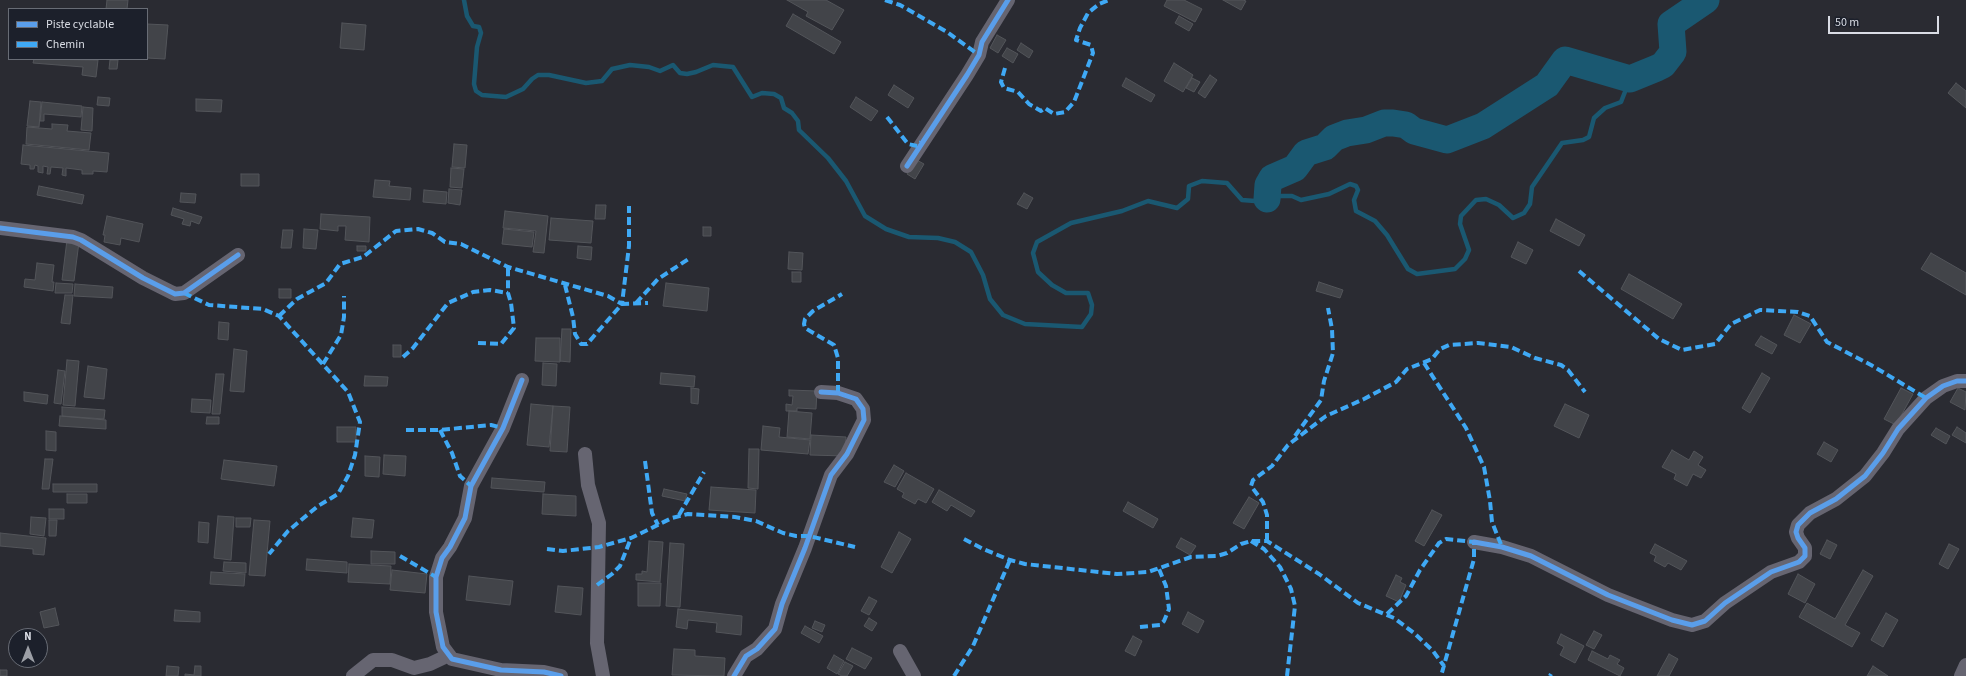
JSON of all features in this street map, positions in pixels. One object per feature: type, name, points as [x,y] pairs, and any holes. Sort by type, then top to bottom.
[{"type":"street","points":[[907,166],[979,56],[982,42],[1008,0]]},
{"type":"street","points":[[0,228],[73,237],[81,240],[143,278],[175,294],[184,293],[238,255]]},
{"type":"street","points":[[522,380],[503,428],[471,486],[465,518],[450,547],[442,558],[436,577],[436,612],[443,647],[452,659],[501,670],[544,672],[561,676]]},
{"type":"street","points":[[1474,542],[1502,546],[1531,556],[1608,595],[1672,620],[1692,625],[1705,621],[1725,603],[1771,572],[1799,562],[1805,556],[1805,548],[1796,532],[1798,525],[1810,513],[1836,499],[1865,476],[1883,453],[1898,429],[1926,398],[1942,386],[1957,381],[1966,381]]},
{"type":"street","points":[[734,676],[746,656],[775,629],[782,604],[805,548],[831,475],[847,454],[864,420],[863,409],[856,399],[838,393],[821,392]]},
{"type":"street","points":[[585,454],[588,485],[599,523],[597,643],[603,676]]},
{"type":"street","points":[[900,650],[914,676]]},
{"type":"street","points":[[353,676],[373,660],[392,660],[414,668],[430,664],[449,655]]},
{"type":"street","points":[[1961,676],[1966,665]]},
{"type":"building","points":[[107,0],[128,0],[127,8],[106,8]]},
{"type":"building","points":[[787,0],[826,0],[844,10],[832,30],[806,16],[808,12]]},
{"type":"building","points":[[1167,0],[1184,0],[1202,9],[1195,22],[1164,6]]},
{"type":"building","points":[[1223,0],[1243,0],[1246,1],[1241,10]]},
{"type":"building","points":[[793,14],[841,42],[834,54],[786,26]]},
{"type":"building","points":[[1179,16],[1193,24],[1189,31],[1175,23]]},
{"type":"building","points":[[342,23],[366,25],[364,50],[340,48]]},
{"type":"building","points":[[148,24],[168,25],[165,59],[148,58]]},
{"type":"building","points":[[997,35],[1006,40],[998,53],[990,48]]},
{"type":"building","points":[[1021,43],[1033,51],[1029,58],[1017,50]]},
{"type":"building","points":[[1007,48],[1018,54],[1013,63],[1002,56]]},
{"type":"building","points":[[34,60],[98,60],[96,77],[82,75],[83,67],[33,63]]},
{"type":"building","points":[[110,60],[118,60],[117,69],[109,69]]},
{"type":"building","points":[[1174,63],[1193,75],[1183,92],[1164,81]]},
{"type":"building","points":[[1210,75],[1217,80],[1205,98],[1198,93]]},
{"type":"building","points":[[1126,78],[1155,95],[1151,102],[1122,86]]},
{"type":"building","points":[[1192,78],[1200,82],[1194,92],[1186,88]]},
{"type":"building","points":[[1956,83],[1966,91],[1966,108],[1948,93]]},
{"type":"building","points":[[894,85],[914,98],[908,108],[888,95]]},
{"type":"building","points":[[98,97],[110,98],[109,106],[97,105]]},
{"type":"building","points":[[856,97],[878,111],[871,121],[850,107]]},
{"type":"building","points":[[196,99],[222,100],[221,112],[196,111]]},
{"type":"building","points":[[30,101],[41,102],[39,127],[27,126]]},
{"type":"building","points":[[42,102],[82,106],[81,117],[44,114],[44,121],[40,121]]},
{"type":"building","points":[[83,107],[93,108],[92,131],[81,130]]},
{"type":"building","points":[[52,124],[68,125],[67,131],[91,133],[89,150],[26,144],[27,127],[52,129]]},
{"type":"building","points":[[454,144],[467,145],[465,168],[452,167]]},
{"type":"building","points":[[23,145],[109,153],[107,172],[93,171],[93,174],[82,174],[82,170],[66,168],[66,176],[62,175],[63,168],[51,167],[50,174],[47,174],[48,167],[43,166],[43,173],[38,172],[38,166],[35,165],[34,169],[30,169],[30,165],[21,164]]},
{"type":"building","points":[[915,159],[924,164],[915,179],[907,174]]},
{"type":"building","points":[[451,168],[464,169],[462,188],[450,187]]},
{"type":"building","points":[[241,174],[259,174],[259,186],[241,186]]},
{"type":"building","points":[[375,180],[390,181],[389,186],[411,188],[410,200],[373,197]]},
{"type":"building","points":[[39,186],[84,195],[82,204],[37,195]]},
{"type":"building","points":[[449,189],[462,190],[460,205],[448,203]]},
{"type":"building","points":[[424,190],[447,192],[446,204],[423,202]]},
{"type":"building","points":[[181,193],[196,194],[195,203],[180,202]]},
{"type":"building","points":[[1024,193],[1033,198],[1027,209],[1017,204]]},
{"type":"building","points":[[596,205],[606,205],[605,219],[595,219]]},
{"type":"building","points":[[173,208],[202,217],[199,224],[191,221],[190,226],[182,224],[184,219],[171,215]]},
{"type":"building","points":[[505,211],[548,216],[544,253],[533,252],[536,231],[503,228]]},
{"type":"building","points":[[321,214],[370,217],[369,242],[345,240],[346,226],[338,226],[338,231],[320,229]]},
{"type":"building","points":[[107,216],[143,224],[139,242],[121,238],[120,245],[104,242],[105,235],[103,235]]},
{"type":"building","points":[[551,218],[593,221],[591,243],[549,240]]},
{"type":"building","points":[[1556,219],[1585,235],[1579,246],[1550,231]]},
{"type":"building","points":[[703,227],[711,227],[711,236],[703,236]]},
{"type":"building","points":[[304,229],[318,230],[316,249],[303,248]]},
{"type":"building","points":[[504,229],[534,232],[532,247],[502,244]]},
{"type":"building","points":[[283,230],[293,230],[291,248],[281,248]]},
{"type":"building","points":[[67,240],[79,242],[74,281],[62,280]]},
{"type":"building","points":[[1518,242],[1533,250],[1526,264],[1511,257]]},
{"type":"building","points":[[357,246],[366,246],[366,251],[357,251]]},
{"type":"building","points":[[578,246],[592,247],[591,260],[577,258]]},
{"type":"building","points":[[789,252],[803,253],[802,270],[788,269]]},
{"type":"building","points":[[1931,253],[1966,273],[1966,295],[1921,269]]},
{"type":"building","points":[[37,263],[54,265],[52,282],[54,282],[53,291],[24,287],[25,279],[35,280]]},
{"type":"building","points":[[792,272],[801,272],[801,282],[792,282]]},
{"type":"building","points":[[1629,274],[1682,304],[1673,319],[1621,289]]},
{"type":"building","points":[[1319,282],[1343,290],[1340,298],[1316,291]]},
{"type":"building","points":[[56,283],[73,284],[72,293],[55,293]]},
{"type":"building","points":[[666,283],[709,288],[707,311],[663,306]]},
{"type":"building","points":[[75,284],[113,287],[112,298],[74,296]]},
{"type":"building","points":[[279,289],[291,289],[291,298],[279,298]]},
{"type":"building","points":[[65,295],[73,295],[70,324],[61,323]]},
{"type":"building","points":[[1794,315],[1811,324],[1800,343],[1784,335]]},
{"type":"building","points":[[219,322],[229,323],[228,340],[218,339]]},
{"type":"building","points":[[562,329],[571,329],[570,362],[560,361]]},
{"type":"building","points":[[1761,336],[1777,345],[1772,354],[1755,345]]},
{"type":"building","points":[[536,338],[560,338],[560,362],[535,361]]},
{"type":"building","points":[[393,345],[401,345],[401,357],[393,357]]},
{"type":"building","points":[[234,349],[247,351],[244,392],[230,391]]},
{"type":"building","points":[[67,360],[79,361],[75,406],[63,405]]},
{"type":"building","points":[[543,363],[557,364],[556,386],[542,385]]},
{"type":"building","points":[[88,366],[107,369],[104,399],[84,397]]},
{"type":"building","points":[[58,370],[65,371],[61,404],[54,403]]},
{"type":"building","points":[[661,373],[695,376],[694,387],[660,384]]},
{"type":"building","points":[[1762,373],[1770,378],[1750,413],[1742,408]]},
{"type":"building","points":[[216,374],[224,374],[220,414],[212,414]]},
{"type":"building","points":[[365,376],[388,377],[387,386],[364,386]]},
{"type":"building","points":[[691,388],[699,389],[698,404],[691,403]]},
{"type":"building","points":[[1901,388],[1913,394],[1896,425],[1884,419]]},
{"type":"building","points":[[1958,388],[1966,392],[1965,410],[1950,402]]},
{"type":"building","points":[[789,390],[817,391],[816,409],[797,408],[797,411],[786,411],[786,404],[792,405],[793,396],[789,396]]},
{"type":"building","points":[[24,392],[48,395],[47,404],[24,401]]},
{"type":"building","points":[[192,399],[211,400],[210,413],[191,412]]},
{"type":"building","points":[[531,404],[553,406],[549,447],[527,445]]},
{"type":"building","points":[[1565,404],[1589,415],[1579,438],[1554,426]]},
{"type":"building","points":[[553,406],[570,407],[567,452],[550,451]]},
{"type":"building","points":[[62,407],[105,410],[104,419],[62,416]]},
{"type":"building","points":[[789,411],[812,413],[810,439],[787,437]]},
{"type":"building","points":[[60,416],[106,420],[106,429],[59,426]]},
{"type":"building","points":[[207,417],[219,417],[219,424],[206,424]]},
{"type":"building","points":[[763,426],[780,428],[779,437],[810,440],[808,454],[761,450]]},
{"type":"building","points":[[337,427],[356,427],[356,442],[337,442]]},
{"type":"building","points":[[1957,427],[1966,433],[1966,443],[1952,435]]},
{"type":"building","points":[[1936,428],[1950,436],[1946,444],[1931,435]]},
{"type":"building","points":[[46,431],[56,432],[56,451],[46,450]]},
{"type":"building","points":[[811,435],[846,437],[845,456],[810,455]]},
{"type":"building","points":[[1824,442],[1838,450],[1831,462],[1817,454]]},
{"type":"building","points":[[749,449],[759,449],[758,489],[748,488]]},
{"type":"building","points":[[1672,450],[1689,460],[1694,451],[1703,457],[1698,465],[1706,470],[1701,478],[1693,474],[1687,486],[1674,479],[1676,474],[1662,467]]},
{"type":"building","points":[[384,455],[406,456],[405,476],[383,474]]},
{"type":"building","points":[[365,456],[380,457],[379,477],[365,476]]},
{"type":"building","points":[[45,459],[53,459],[49,489],[42,489]]},
{"type":"building","points":[[224,460],[277,466],[274,486],[221,479]]},
{"type":"building","points":[[894,465],[904,471],[895,487],[884,482]]},
{"type":"building","points":[[906,473],[934,489],[926,503],[918,499],[915,504],[902,497],[904,493],[897,489]]},
{"type":"building","points":[[492,478],[545,482],[544,492],[491,488]]},
{"type":"building","points":[[53,484],[97,484],[97,492],[53,492]]},
{"type":"building","points":[[711,487],[756,490],[755,513],[709,510]]},
{"type":"building","points":[[664,489],[687,494],[685,501],[662,496]]},
{"type":"building","points":[[939,490],[975,511],[971,517],[951,505],[947,511],[932,502]]},
{"type":"building","points":[[67,494],[87,494],[87,503],[67,503]]},
{"type":"building","points":[[543,494],[576,496],[576,516],[542,514]]},
{"type":"building","points":[[1249,497],[1259,503],[1244,529],[1233,523]]},
{"type":"building","points":[[1128,502],[1158,519],[1153,528],[1123,511]]},
{"type":"building","points":[[49,509],[64,509],[64,519],[49,519]]},
{"type":"building","points":[[1432,510],[1442,515],[1424,546],[1415,541]]},
{"type":"building","points":[[218,516],[234,517],[231,560],[214,558]]},
{"type":"building","points":[[31,517],[46,518],[44,536],[30,534]]},
{"type":"building","points":[[236,518],[251,518],[250,527],[236,527]]},
{"type":"building","points":[[353,518],[374,520],[372,538],[351,537]]},
{"type":"building","points":[[49,520],[57,520],[56,536],[49,536]]},
{"type":"building","points":[[254,520],[270,521],[265,576],[249,575]]},
{"type":"building","points":[[199,522],[209,523],[208,543],[198,542]]},
{"type":"building","points":[[899,532],[911,539],[892,573],[881,567]]},
{"type":"building","points":[[0,533],[46,538],[44,555],[33,554],[33,549],[0,546]]},
{"type":"building","points":[[1181,538],[1196,546],[1190,555],[1176,547]]},
{"type":"building","points":[[1827,540],[1837,545],[1830,559],[1820,554]]},
{"type":"building","points":[[649,541],[663,542],[660,582],[636,580],[636,574],[642,574],[642,571],[647,572]]},
{"type":"building","points":[[670,543],[684,544],[680,607],[666,606]]},
{"type":"building","points":[[1655,544],[1687,561],[1681,570],[1668,563],[1665,567],[1654,561],[1656,556],[1650,553]]},
{"type":"building","points":[[1949,544],[1959,549],[1948,569],[1939,564]]},
{"type":"building","points":[[371,551],[395,552],[395,564],[371,564]]},
{"type":"building","points":[[307,559],[347,562],[347,573],[306,570]]},
{"type":"building","points":[[224,562],[246,563],[246,573],[223,571]]},
{"type":"building","points":[[349,564],[391,566],[390,584],[348,582]]},
{"type":"building","points":[[392,570],[427,574],[425,593],[390,590]]},
{"type":"building","points":[[1863,570],[1873,576],[1845,625],[1860,633],[1852,647],[1799,617],[1807,603],[1835,619]]},
{"type":"building","points":[[211,572],[245,574],[244,586],[210,584]]},
{"type":"building","points":[[1798,574],[1815,584],[1805,603],[1788,594]]},
{"type":"building","points":[[1396,575],[1402,578],[1400,582],[1406,585],[1399,602],[1386,596]]},
{"type":"building","points":[[469,576],[513,581],[510,605],[466,600]]},
{"type":"building","points":[[638,583],[661,583],[660,606],[638,606]]},
{"type":"building","points":[[558,586],[583,588],[581,615],[555,612]]},
{"type":"building","points":[[869,597],[877,601],[869,615],[861,611]]},
{"type":"building","points":[[55,608],[59,625],[44,628],[40,612]]},
{"type":"building","points":[[678,609],[742,616],[741,635],[716,632],[717,623],[688,620],[687,629],[676,627]]},
{"type":"building","points":[[175,610],[200,612],[200,622],[174,621]]},
{"type":"building","points":[[1188,612],[1204,621],[1198,633],[1182,624]]},
{"type":"building","points":[[1886,613],[1898,620],[1883,647],[1871,640]]},
{"type":"building","points":[[869,618],[877,623],[872,631],[864,626]]},
{"type":"building","points":[[815,621],[825,625],[822,632],[812,628]]},
{"type":"building","points":[[805,626],[823,636],[819,643],[801,633]]},
{"type":"building","points":[[1594,631],[1602,635],[1594,649],[1586,645]]},
{"type":"building","points":[[1561,634],[1584,646],[1575,663],[1560,655],[1564,647],[1557,643]]},
{"type":"building","points":[[1133,636],[1142,641],[1135,656],[1125,651]]},
{"type":"building","points":[[852,648],[872,658],[865,669],[846,659]]},
{"type":"building","points":[[674,649],[695,650],[695,656],[725,658],[724,676],[672,675]]},
{"type":"building","points":[[1592,651],[1608,659],[1610,655],[1620,660],[1617,664],[1624,668],[1620,676],[1588,660]]},
{"type":"building","points":[[1669,654],[1678,659],[1669,676],[1657,676]]},
{"type":"building","points":[[834,655],[844,661],[837,674],[827,668]]},
{"type":"building","points":[[845,662],[853,666],[847,676],[842,676],[838,674]]},
{"type":"building","points":[[167,666],[179,667],[178,676],[166,676]]},
{"type":"building","points":[[195,666],[201,666],[201,676],[185,676],[185,674],[194,675]]},
{"type":"building","points":[[1873,666],[1888,676],[1867,676]]},
{"type":"building","points":[[0,670],[7,670],[7,676],[0,676]]},
{"type":"waterway","points":[[464,0],[467,16],[473,26],[479,27],[481,33],[477,47],[474,84],[476,91],[482,95],[506,97],[523,89],[538,75],[549,75],[586,83],[602,81],[612,69],[630,65],[649,67],[660,71],[673,65],[680,73],[687,74],[713,65],[733,67],[752,97],[762,93],[774,94],[781,98],[784,108],[792,113],[798,121],[799,130],[828,158],[846,181],[865,216],[886,229],[909,237],[938,238],[955,242],[971,252],[983,275],[990,299],[1003,315],[1025,324],[1082,327],[1091,314],[1092,305],[1088,293],[1066,293],[1052,285],[1038,272],[1033,253],[1037,242],[1071,223],[1122,211],[1148,201],[1177,208],[1188,199],[1189,186],[1202,181],[1227,183],[1242,200],[1255,201],[1281,196],[1292,196],[1301,200],[1329,194],[1350,184],[1356,186],[1358,190],[1354,200],[1356,211],[1375,221],[1387,235],[1408,269],[1417,274],[1455,269],[1465,259],[1469,250],[1460,224],[1461,216],[1476,200],[1486,199],[1499,205],[1513,218],[1524,213],[1530,204],[1532,187],[1562,143],[1583,140],[1589,137],[1594,118],[1605,108],[1621,102],[1630,79]]},
{"type":"waterway","points":[[1267,199],[1268,185],[1272,178],[1295,168],[1306,153],[1325,147],[1334,138],[1347,133],[1366,130],[1384,123],[1393,123],[1406,125],[1414,131],[1447,140],[1483,126],[1547,85],[1565,60],[1630,79],[1657,68],[1663,65],[1673,52],[1671,24],[1706,0]]},
{"type":"marked path","points":[[885,0],[900,5],[947,32],[979,55]]},
{"type":"marked path","points":[[1005,68],[1001,82],[1004,88],[1018,92],[1029,104],[1041,111],[1045,108],[1054,114],[1065,112],[1074,102],[1093,53],[1091,45],[1076,40],[1080,28],[1088,13],[1099,4],[1109,0]]},
{"type":"marked path","points":[[887,117],[908,144],[917,146],[921,142]]},
{"type":"marked path","points":[[279,316],[297,299],[326,283],[340,264],[363,257],[396,231],[418,229],[432,233],[445,242],[461,244],[508,267],[608,296],[622,304],[629,246],[629,206]]},
{"type":"marked path","points":[[636,303],[658,279],[690,258]]},
{"type":"marked path","points":[[478,343],[501,344],[514,328],[511,303],[508,293],[508,267]]},
{"type":"marked path","points":[[1579,271],[1659,339],[1682,350],[1715,344],[1731,324],[1760,310],[1798,312],[1810,316],[1827,342],[1871,365],[1926,398]]},
{"type":"marked path","points":[[565,285],[573,317],[575,334],[581,344],[587,344],[622,304],[648,303]]},
{"type":"marked path","points":[[403,357],[413,348],[448,303],[473,292],[490,290],[508,293]]},
{"type":"marked path","points":[[184,293],[209,305],[263,309],[279,316],[348,392],[360,422],[355,455],[348,476],[338,494],[318,506],[288,531],[269,554]]},
{"type":"marked path","points":[[838,393],[838,358],[834,345],[805,328],[804,324],[805,319],[813,311],[842,294]]},
{"type":"marked path","points":[[323,364],[341,335],[344,317],[344,296]]},
{"type":"marked path","points":[[1295,436],[1321,400],[1324,381],[1333,353],[1332,329],[1328,308]]},
{"type":"marked path","points":[[1267,541],[1267,515],[1263,502],[1251,486],[1253,480],[1272,466],[1288,445],[1326,416],[1364,399],[1396,382],[1407,369],[1432,359],[1440,349],[1449,345],[1478,343],[1511,347],[1535,358],[1561,365],[1568,370],[1585,392]]},
{"type":"marked path","points":[[1424,363],[1466,428],[1484,467],[1492,522],[1502,547]]},
{"type":"marked path","points":[[406,430],[440,430],[491,425],[503,428]]},
{"type":"marked path","points":[[440,430],[452,453],[460,476],[471,486]]},
{"type":"marked path","points":[[645,461],[652,513],[658,525]]},
{"type":"marked path","points":[[679,515],[704,472]]},
{"type":"marked path","points":[[547,549],[563,551],[599,547],[631,538],[672,518],[688,514],[735,517],[756,521],[783,533],[796,536],[809,536],[855,547]]},
{"type":"marked path","points":[[597,585],[620,566],[631,538]]},
{"type":"marked path","points":[[964,539],[983,549],[1010,560],[1025,564],[1117,574],[1148,572],[1191,557],[1217,556],[1227,553],[1241,544],[1251,541],[1267,541],[1319,574],[1358,603],[1394,618],[1414,633],[1433,651],[1444,666]]},
{"type":"marked path","points":[[1387,614],[1406,596],[1420,570],[1439,543],[1446,539],[1474,542],[1474,559],[1441,676]]},
{"type":"marked path","points":[[1251,541],[1264,549],[1280,567],[1291,589],[1295,606],[1287,676]]},
{"type":"marked path","points":[[400,556],[436,577]]},
{"type":"marked path","points":[[954,676],[973,646],[1010,560]]},
{"type":"marked path","points":[[1140,627],[1160,625],[1164,621],[1169,609],[1166,586],[1159,569]]},
{"type":"cycle path","points":[[907,166],[967,75],[979,55],[982,42],[1008,0]]},
{"type":"cycle path","points":[[0,228],[73,237],[81,240],[143,278],[175,294],[184,293],[238,255]]},
{"type":"cycle path","points":[[522,380],[503,428],[471,486],[465,518],[450,547],[442,558],[436,577],[436,612],[443,647],[452,659],[501,670],[544,672],[561,676]]},
{"type":"cycle path","points":[[1474,542],[1502,547],[1531,556],[1608,595],[1672,620],[1692,625],[1705,621],[1725,603],[1771,572],[1799,562],[1805,556],[1805,548],[1796,532],[1798,525],[1810,513],[1836,499],[1865,476],[1883,453],[1898,429],[1926,398],[1943,386],[1957,381],[1966,381]]},
{"type":"cycle path","points":[[734,676],[746,656],[757,649],[775,629],[782,604],[805,548],[831,475],[847,454],[864,420],[863,409],[856,399],[838,393],[821,392]]}]
